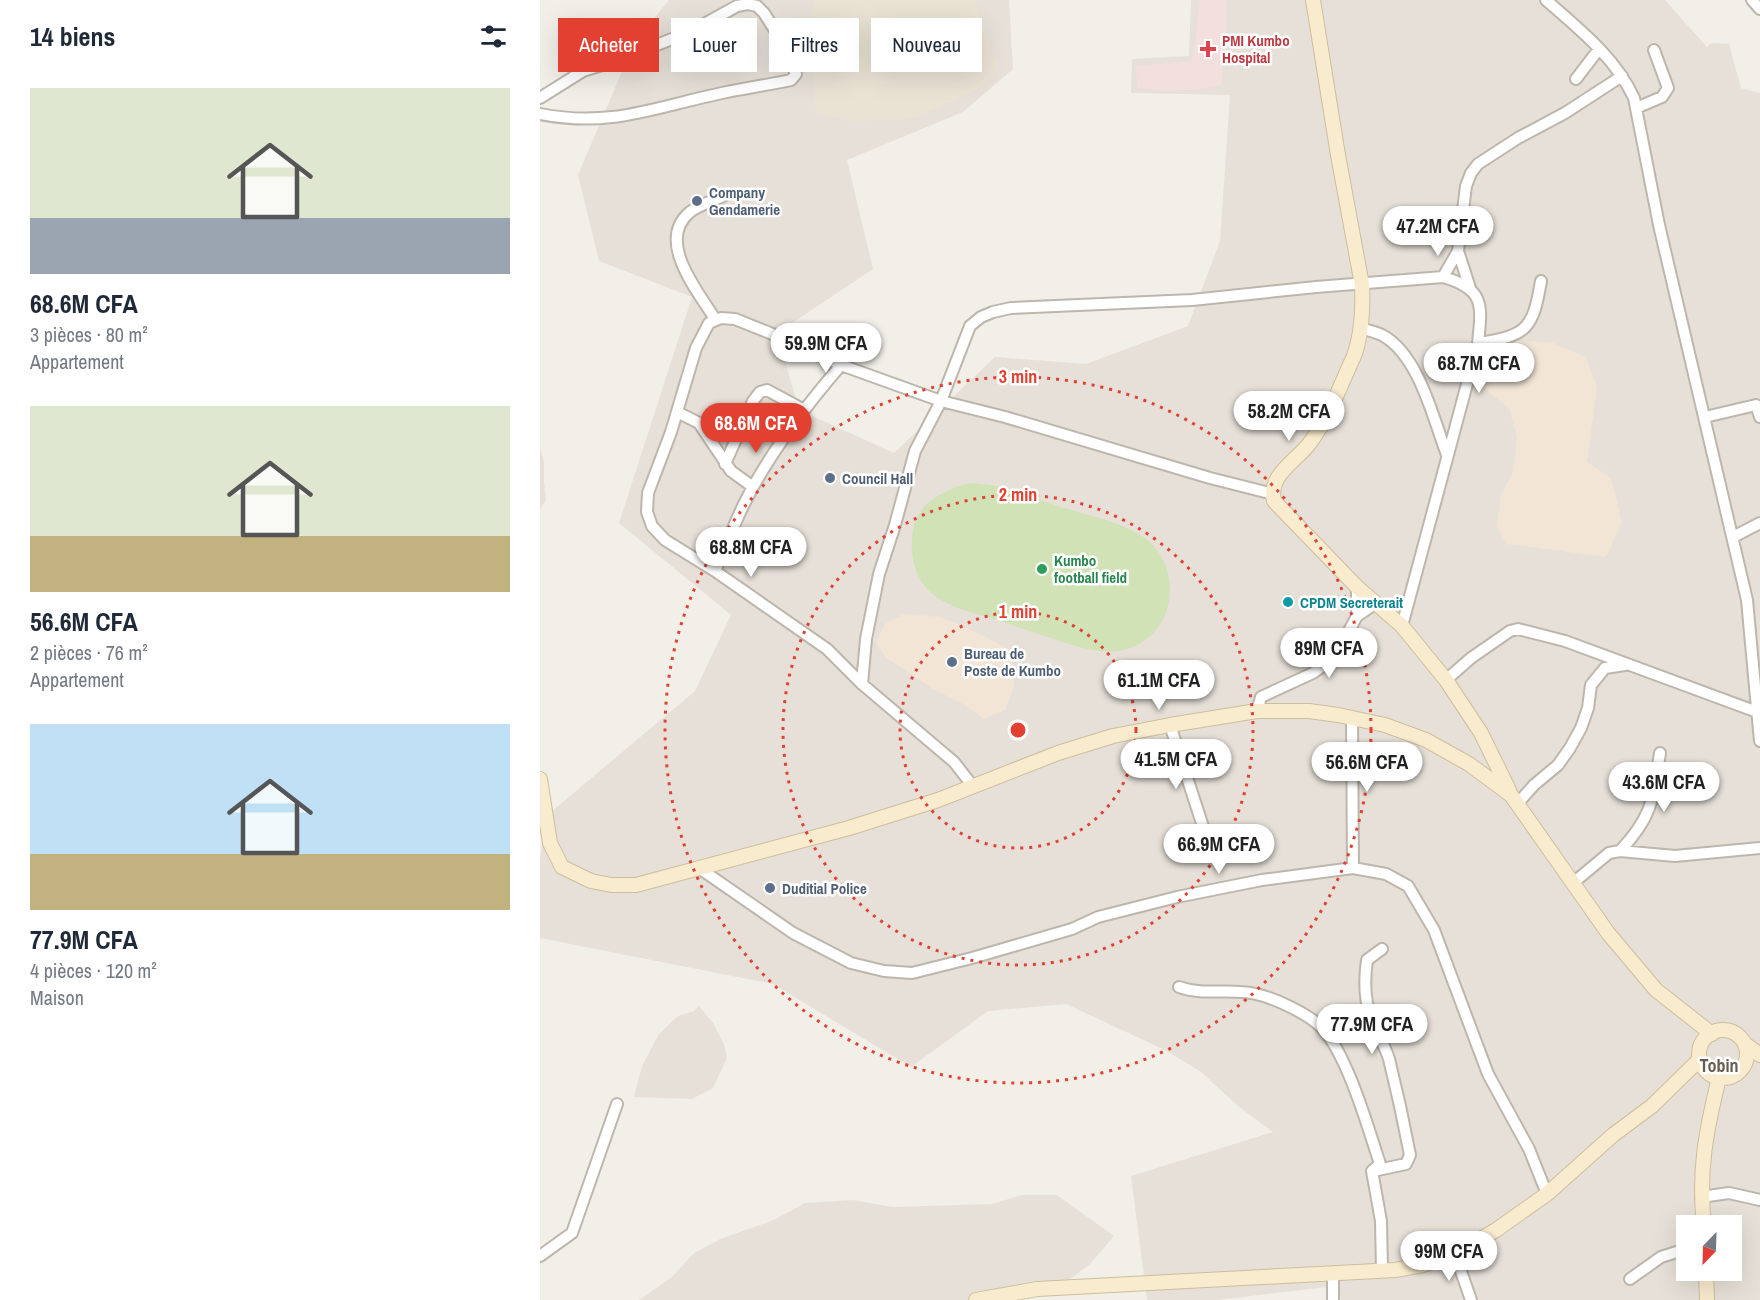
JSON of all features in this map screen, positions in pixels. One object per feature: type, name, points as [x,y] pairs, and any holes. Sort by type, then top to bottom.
[{"type":"street","points":[[1313,0],[1362,285],[1363,304],[1354,356],[1328,414],[1307,446],[1278,477],[1272,494],[1278,507],[1356,587],[1402,626],[1446,680],[1481,733],[1515,799],[1608,933],[1656,990],[1712,1034]]},
{"type":"street","points":[[1546,0],[1614,64],[1634,98],[1659,225],[1747,600],[1760,741]]},
{"type":"street","points":[[1752,0],[1760,9]]},
{"type":"street","points":[[540,98],[583,71],[690,32],[737,6],[748,4],[758,6],[764,13],[781,40],[796,74],[791,80],[723,93],[627,116],[582,120],[540,114]]},
{"type":"street","points":[[1576,79],[1599,49]]},
{"type":"street","points":[[1636,108],[1662,97],[1668,88],[1654,50]]},
{"type":"street","points":[[1443,277],[1458,251],[1466,186],[1471,173],[1478,164],[1518,138],[1565,113],[1622,76]]},
{"type":"street","points":[[715,319],[682,266],[678,255],[676,235],[679,226],[690,212],[723,196]]},
{"type":"street","points":[[1402,626],[1478,344],[1481,315],[1458,251]]},
{"type":"street","points":[[862,684],[866,639],[879,574],[915,451],[941,401],[970,326],[981,317],[1011,308],[1192,300],[1443,277],[1458,281],[1470,288]]},
{"type":"street","points":[[1478,344],[1519,333],[1531,322],[1541,281]]},
{"type":"street","points":[[715,319],[744,323],[841,365],[941,401],[1005,417],[1210,478],[1272,494]]},
{"type":"street","points":[[715,319],[705,330],[696,348],[677,412],[648,493],[647,512],[652,526],[665,540],[716,571],[827,649],[862,684],[946,755],[972,785]]},
{"type":"street","points":[[1360,328],[1381,334],[1401,351],[1420,381],[1448,456]]},
{"type":"street","points":[[716,571],[753,487],[804,410],[841,365]]},
{"type":"street","points":[[725,464],[753,401],[760,392],[767,390],[804,410]]},
{"type":"street","points":[[1705,417],[1758,404],[1760,417]]},
{"type":"street","points":[[677,412],[699,423],[729,423],[743,426]]},
{"type":"street","points":[[699,423],[725,464],[753,487]]},
{"type":"street","points":[[1733,537],[1760,523]]},
{"type":"street","points":[[1356,587],[1357,616]]},
{"type":"street","points":[[1257,711],[1261,697],[1313,673],[1324,665],[1343,642],[1357,616],[1376,603]]},
{"type":"street","points":[[1446,680],[1471,658],[1510,631],[1518,629],[1565,642],[1759,712]]},
{"type":"street","points":[[1515,799],[1558,765],[1570,748],[1581,728],[1588,708],[1591,685],[1605,668],[1627,665]]},
{"type":"street","points":[[540,779],[550,843],[562,867],[591,881],[619,885],[636,885],[849,828],[938,800],[1058,753],[1113,736],[1257,711],[1309,711],[1385,725],[1426,740],[1469,764],[1515,799]]},
{"type":"street","points":[[1352,718],[1353,868]]},
{"type":"street","points":[[1170,725],[1209,845]]},
{"type":"street","points":[[1620,851],[1634,836],[1653,803],[1660,753]]},
{"type":"street","points":[[1573,883],[1609,853],[1620,851],[1675,856],[1760,848]]},
{"type":"street","points":[[699,868],[793,933],[851,963],[884,971],[912,973],[972,958],[1060,932],[1098,918],[1177,897],[1262,880],[1353,868],[1386,874],[1408,886],[1434,930],[1488,1074],[1529,1149],[1547,1194]]},
{"type":"street","points":[[1372,1171],[1406,1164],[1410,1155],[1399,1097],[1388,1056],[1371,1018],[1366,999],[1367,960],[1382,949]]},
{"type":"street","points":[[1179,987],[1191,992],[1234,990],[1257,994],[1297,1011],[1321,1027],[1336,1048],[1369,1128],[1380,1164],[1372,1171]]},
{"type":"street","points":[[1744,1043],[1747,1057],[1742,1069],[1732,1077],[1719,1078],[1706,1072],[1700,1059],[1701,1044],[1712,1034],[1729,1032],[1744,1043],[1760,1055]]},
{"type":"street","points":[[1744,1043],[1760,1040]]},
{"type":"street","points":[[976,1300],[1037,1289],[1382,1271],[1423,1265],[1455,1254],[1496,1230],[1547,1194],[1612,1135],[1652,1106],[1700,1059]]},
{"type":"street","points":[[1703,1215],[1702,1162],[1719,1078]]},
{"type":"street","points":[[540,1256],[572,1233],[617,1104]]},
{"type":"street","points":[[1372,1171],[1381,1221],[1382,1271]]},
{"type":"street","points":[[1701,1197],[1729,1193],[1760,1200]]},
{"type":"street","points":[[1630,1279],[1661,1257],[1676,1252]]},
{"type":"street","points":[[1455,1254],[1471,1300]]},
{"type":"street","points":[[1333,1273],[1333,1300]]},
{"type":"street","points":[[1706,1281],[1707,1300]]},
{"type":"shaded area","points":[[669,0],[1009,0],[1013,69],[963,112],[847,160],[873,269],[777,333],[799,410],[894,453],[995,357],[1086,364],[1188,326],[1220,241],[1230,95],[1131,93],[1132,59],[1189,56],[1191,0],[1665,0],[1707,47],[1711,43],[1729,44],[1741,88],[1760,93],[1760,1300],[1341,1300],[1335,1286],[1218,1300],[1147,1300],[1131,1176],[1273,1132],[1238,1106],[1201,1072],[1167,1051],[1066,1004],[988,1011],[911,1067],[773,984],[540,938],[540,862],[545,817],[695,691],[731,615],[619,523],[692,297],[599,261],[578,175],[622,72],[659,72],[659,18],[654,18]]},
{"type":"shaded area","points":[[814,0],[975,0],[980,18],[871,18],[871,72],[982,72],[982,24],[999,66],[988,82],[974,91],[913,119],[851,121],[816,112],[813,72],[859,72],[859,18],[812,18]]},
{"type":"shaded area","name":"PMI Kumbo Hospital","points":[[1199,0],[1227,0],[1222,85],[1195,90],[1168,91],[1137,88],[1136,66],[1191,61]]},
{"type":"shaded area","points":[[1551,342],[1586,357],[1597,387],[1587,462],[1611,478],[1622,523],[1606,557],[1506,544],[1497,526],[1501,494],[1513,473],[1517,437],[1509,408],[1479,385],[1482,358],[1490,347],[1498,343]]},
{"type":"shaded area","points":[[540,447],[544,462],[546,500],[540,510]]},
{"type":"shaded area","name":"Bureau de Poste de Kumbo","points":[[904,614],[940,617],[1006,648],[1014,668],[1014,687],[1005,710],[984,719],[885,657],[876,642],[885,624]]},
{"type":"shaded area","points":[[699,1006],[713,1023],[724,1044],[727,1058],[713,1088],[692,1099],[634,1097],[642,1066],[659,1034],[678,1016],[694,1011]]},
{"type":"shaded area","points":[[1022,1195],[1057,1195],[1114,1236],[1090,1264],[1058,1288],[1006,1300],[639,1300],[672,1277],[693,1254],[720,1239],[774,1220],[805,1203],[853,1200],[892,1207],[992,1204]]},
{"type":"green space","name":"Kumbo football field","points":[[969,483],[993,485],[1123,526],[1145,538],[1162,558],[1170,586],[1165,615],[1157,628],[1147,639],[1125,650],[1108,652],[1091,650],[960,609],[934,595],[922,582],[914,565],[912,538],[916,519],[934,498]]},
{"type":"place","name":"PMI Kumbo Hospital","points":[[1208,49]]},
{"type":"place","name":"Company Gendamerie","points":[[697,201]]},
{"type":"place","name":"Council Hall","points":[[830,478]]},
{"type":"place","name":"Kumbo football field","points":[[1042,569]]},
{"type":"place","name":"CPDM Secreterait","points":[[1288,602]]},
{"type":"place","name":"Bureau de Poste de Kumbo","points":[[952,662]]},
{"type":"place","name":"Duditial Police","points":[[770,888]]},
{"type":"district","name":"Tobin","points":[[1719,1065]]}]
